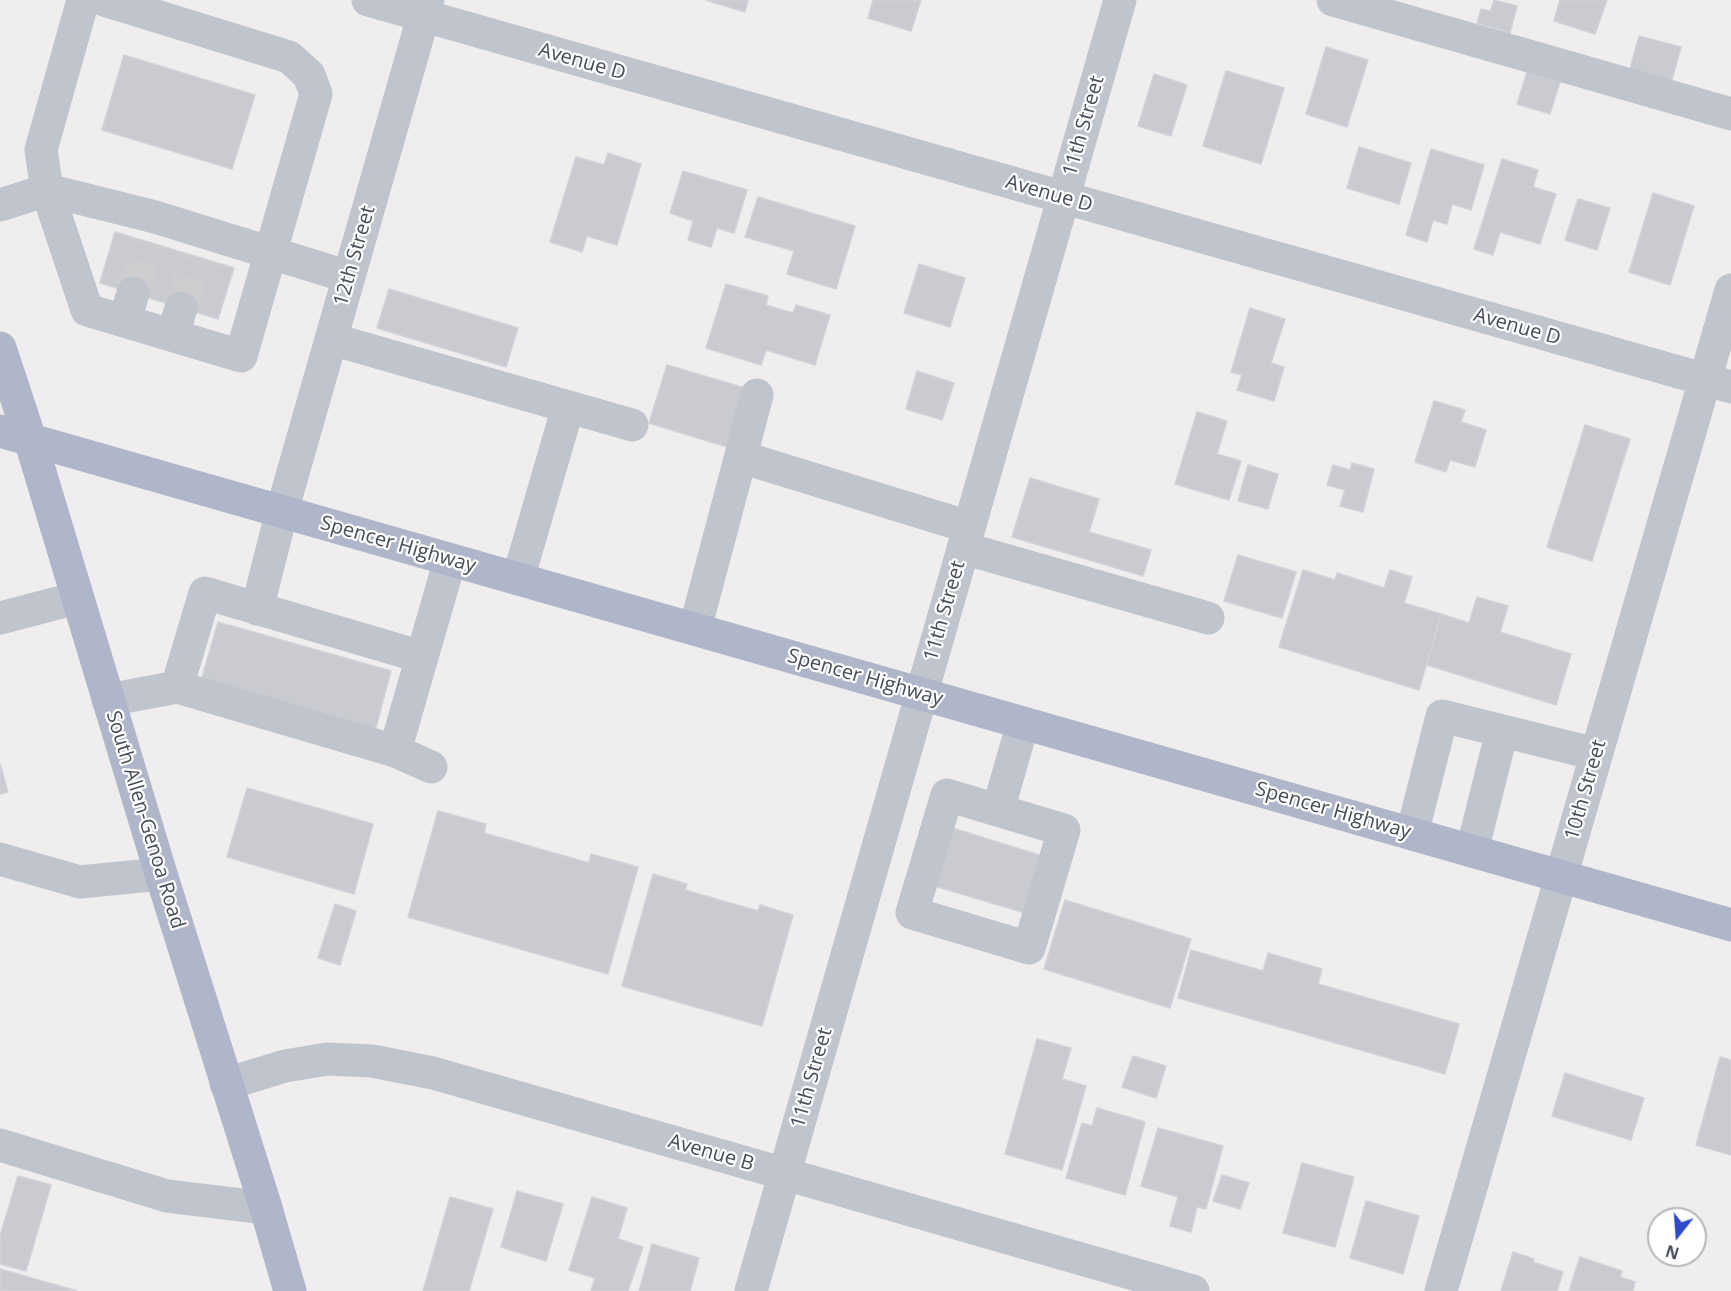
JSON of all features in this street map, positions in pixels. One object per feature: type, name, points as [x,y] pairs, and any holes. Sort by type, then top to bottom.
[{"type":"main road","name":"South Allen-Genoa Road","points":[[0,348],[15,435],[77,597],[290,1291]]},
{"type":"main road","name":"Spencer Highway","points":[[15,435],[1731,925]]},
{"type":"street","points":[[83,0],[41,150],[47,190],[87,310],[129,307],[177,322],[241,356],[316,94],[309,75],[289,57],[104,0]]},
{"type":"street","name":"Avenue D","points":[[368,0],[426,8],[1063,198],[1718,384]]},
{"type":"street","name":"11th Street","points":[[751,1291],[1120,0]]},
{"type":"street","points":[[1332,0],[1731,114]]},
{"type":"street","name":"12th Street","points":[[257,609],[282,511],[426,8]]},
{"type":"street","points":[[0,205],[47,190],[152,230],[200,245],[270,253],[349,276]]},
{"type":"street","name":"10th Street","points":[[1441,1291],[1596,754],[1718,384],[1731,290]]},
{"type":"street","points":[[331,339],[632,425]]},
{"type":"street","points":[[695,629],[757,395]]},
{"type":"street","points":[[518,579],[568,407]]},
{"type":"street","points":[[741,457],[966,538],[1208,618]]},
{"type":"street","points":[[395,751],[450,560]]},
{"type":"street","points":[[177,687],[205,593],[422,657]]},
{"type":"street","points":[[0,618],[77,597]]},
{"type":"street","points":[[108,700],[177,687],[395,751],[431,767]]},
{"type":"street","points":[[1412,834],[1442,716],[1596,754]]},
{"type":"street","points":[[998,810],[1023,723]]},
{"type":"street","points":[[1472,851],[1502,731]]},
{"type":"street","points":[[947,795],[1064,830],[1029,948],[912,913],[915,903],[947,795]]},
{"type":"street","points":[[0,859],[80,882],[161,874]]},
{"type":"street","points":[[866,888],[915,903]]},
{"type":"street","name":"Avenue B","points":[[226,1084],[285,1066],[327,1059],[372,1061],[433,1073],[1193,1291]]},
{"type":"street","points":[[0,1145],[167,1196],[266,1208]]},
{"type":"building","points":[[706,0],[748,0],[745,12]]},
{"type":"building","points":[[873,0],[921,0],[911,31],[868,18]]},
{"type":"building","points":[[1494,0],[1517,6],[1510,33],[1477,23],[1481,9],[1491,11]]},
{"type":"building","points":[[1560,0],[1607,0],[1595,34],[1554,21]]},
{"type":"building","points":[[1639,36],[1681,47],[1672,80],[1630,69]]},
{"type":"building","points":[[1326,47],[1368,60],[1347,127],[1306,114]]},
{"type":"building","points":[[124,55],[255,95],[232,169],[102,130]]},
{"type":"building","points":[[1226,71],[1284,88],[1261,164],[1203,146]]},
{"type":"building","points":[[1527,72],[1560,82],[1550,114],[1517,104]]},
{"type":"building","points":[[1154,74],[1187,85],[1171,136],[1138,126]]},
{"type":"building","points":[[1359,147],[1411,163],[1399,204],[1347,188]]},
{"type":"building","points":[[1431,149],[1484,165],[1471,210],[1452,204],[1447,224],[1433,220],[1427,242],[1406,235]]},
{"type":"building","points":[[608,153],[641,164],[617,245],[587,236],[582,252],[550,242],[576,157],[604,165]]},
{"type":"building","points":[[1502,159],[1538,170],[1533,187],[1556,194],[1540,244],[1500,232],[1493,255],[1474,249]]},
{"type":"building","points":[[683,171],[747,190],[734,233],[717,228],[711,247],[688,240],[693,221],[670,213]]},
{"type":"building","points":[[1653,193],[1694,206],[1670,285],[1629,272]]},
{"type":"building","points":[[758,197],[855,226],[836,289],[787,274],[794,251],[745,237]]},
{"type":"building","points":[[1578,199],[1610,208],[1597,250],[1565,240]]},
{"type":"building","points":[[115,232],[234,268],[218,319],[100,283]]},
{"type":"building","points":[[919,264],[965,278],[950,327],[904,313]]},
{"type":"building","points":[[726,284],[768,296],[766,305],[793,313],[796,305],[830,315],[815,365],[766,350],[761,365],[706,348]]},
{"type":"building","points":[[389,289],[518,328],[506,367],[377,328]]},
{"type":"building","points":[[1250,308],[1285,319],[1271,363],[1284,367],[1274,401],[1237,390],[1242,375],[1231,372]]},
{"type":"building","points":[[667,365],[745,388],[727,447],[649,423]]},
{"type":"building","points":[[917,371],[954,383],[942,420],[906,409]]},
{"type":"building","points":[[1434,401],[1465,410],[1461,422],[1486,430],[1475,467],[1450,460],[1446,472],[1415,462]]},
{"type":"building","points":[[1197,412],[1227,421],[1217,454],[1241,461],[1229,500],[1175,484]]},
{"type":"building","points":[[1585,425],[1630,439],[1592,561],[1547,547]]},
{"type":"building","points":[[1352,463],[1374,469],[1363,512],[1340,506],[1345,490],[1327,485],[1333,465],[1350,470]]},
{"type":"building","points":[[1248,465],[1278,474],[1268,509],[1238,501]]},
{"type":"building","points":[[1030,478],[1099,499],[1089,532],[1151,550],[1143,576],[1012,537]]},
{"type":"building","points":[[1238,555],[1296,572],[1282,618],[1224,601]]},
{"type":"building","points":[[1303,570],[1335,580],[1337,573],[1384,588],[1390,570],[1412,577],[1404,603],[1441,614],[1419,690],[1279,647]]},
{"type":"building","points":[[1477,597],[1508,606],[1500,632],[1571,654],[1556,705],[1427,665],[1441,614],[1469,623]]},
{"type":"building","points":[[218,622],[391,671],[375,731],[201,681]]},
{"type":"building","points":[[0,764],[8,792],[0,794]]},
{"type":"building","points":[[247,788],[373,824],[354,894],[227,857]]},
{"type":"building","points":[[438,811],[486,824],[484,833],[589,863],[591,854],[638,867],[608,974],[408,917]]},
{"type":"building","points":[[946,826],[1052,859],[1035,916],[928,884]]},
{"type":"building","points":[[653,874],[687,884],[685,890],[758,911],[760,905],[793,915],[762,1026],[622,986]]},
{"type":"building","points":[[1065,900],[1191,939],[1170,1008],[1044,969]]},
{"type":"building","points":[[335,904],[356,911],[340,965],[318,958]]},
{"type":"building","points":[[1191,950],[1263,971],[1268,953],[1322,969],[1318,984],[1459,1024],[1445,1074],[1178,998]]},
{"type":"building","points":[[1037,1039],[1071,1048],[1062,1079],[1086,1086],[1062,1170],[1005,1154]]},
{"type":"building","points":[[1133,1056],[1166,1066],[1156,1098],[1122,1087]]},
{"type":"building","points":[[1720,1057],[1731,1060],[1731,1155],[1696,1145]]},
{"type":"building","points":[[1565,1073],[1644,1098],[1631,1140],[1552,1116]]},
{"type":"building","points":[[1097,1108],[1145,1122],[1125,1195],[1066,1178],[1082,1123],[1092,1126]]},
{"type":"building","points":[[1158,1128],[1223,1146],[1206,1209],[1197,1207],[1191,1232],[1170,1226],[1178,1197],[1141,1186]]},
{"type":"building","points":[[1302,1163],[1354,1177],[1335,1247],[1283,1233]]},
{"type":"building","points":[[1222,1175],[1249,1183],[1240,1209],[1213,1201]]},
{"type":"building","points":[[18,1176],[51,1185],[26,1271],[0,1264],[0,1236]]},
{"type":"building","points":[[517,1191],[563,1204],[546,1261],[501,1247]]},
{"type":"building","points":[[450,1197],[493,1209],[469,1291],[423,1291]]},
{"type":"building","points":[[592,1197],[627,1208],[618,1239],[643,1247],[628,1291],[591,1291],[595,1278],[569,1270]]},
{"type":"building","points":[[1366,1201],[1419,1216],[1403,1274],[1350,1258]]},
{"type":"building","points":[[652,1244],[699,1258],[690,1291],[639,1291]]},
{"type":"building","points":[[1513,1252],[1534,1259],[1533,1262],[1563,1272],[1557,1291],[1501,1291]]},
{"type":"building","points":[[1580,1257],[1622,1271],[1620,1277],[1635,1282],[1633,1291],[1569,1291]]},
{"type":"building","points":[[0,1269],[77,1291],[0,1291]]},
{"type":"tunnel","points":[[133,293],[148,242]]},
{"type":"tunnel","points":[[181,308],[196,257]]}]
